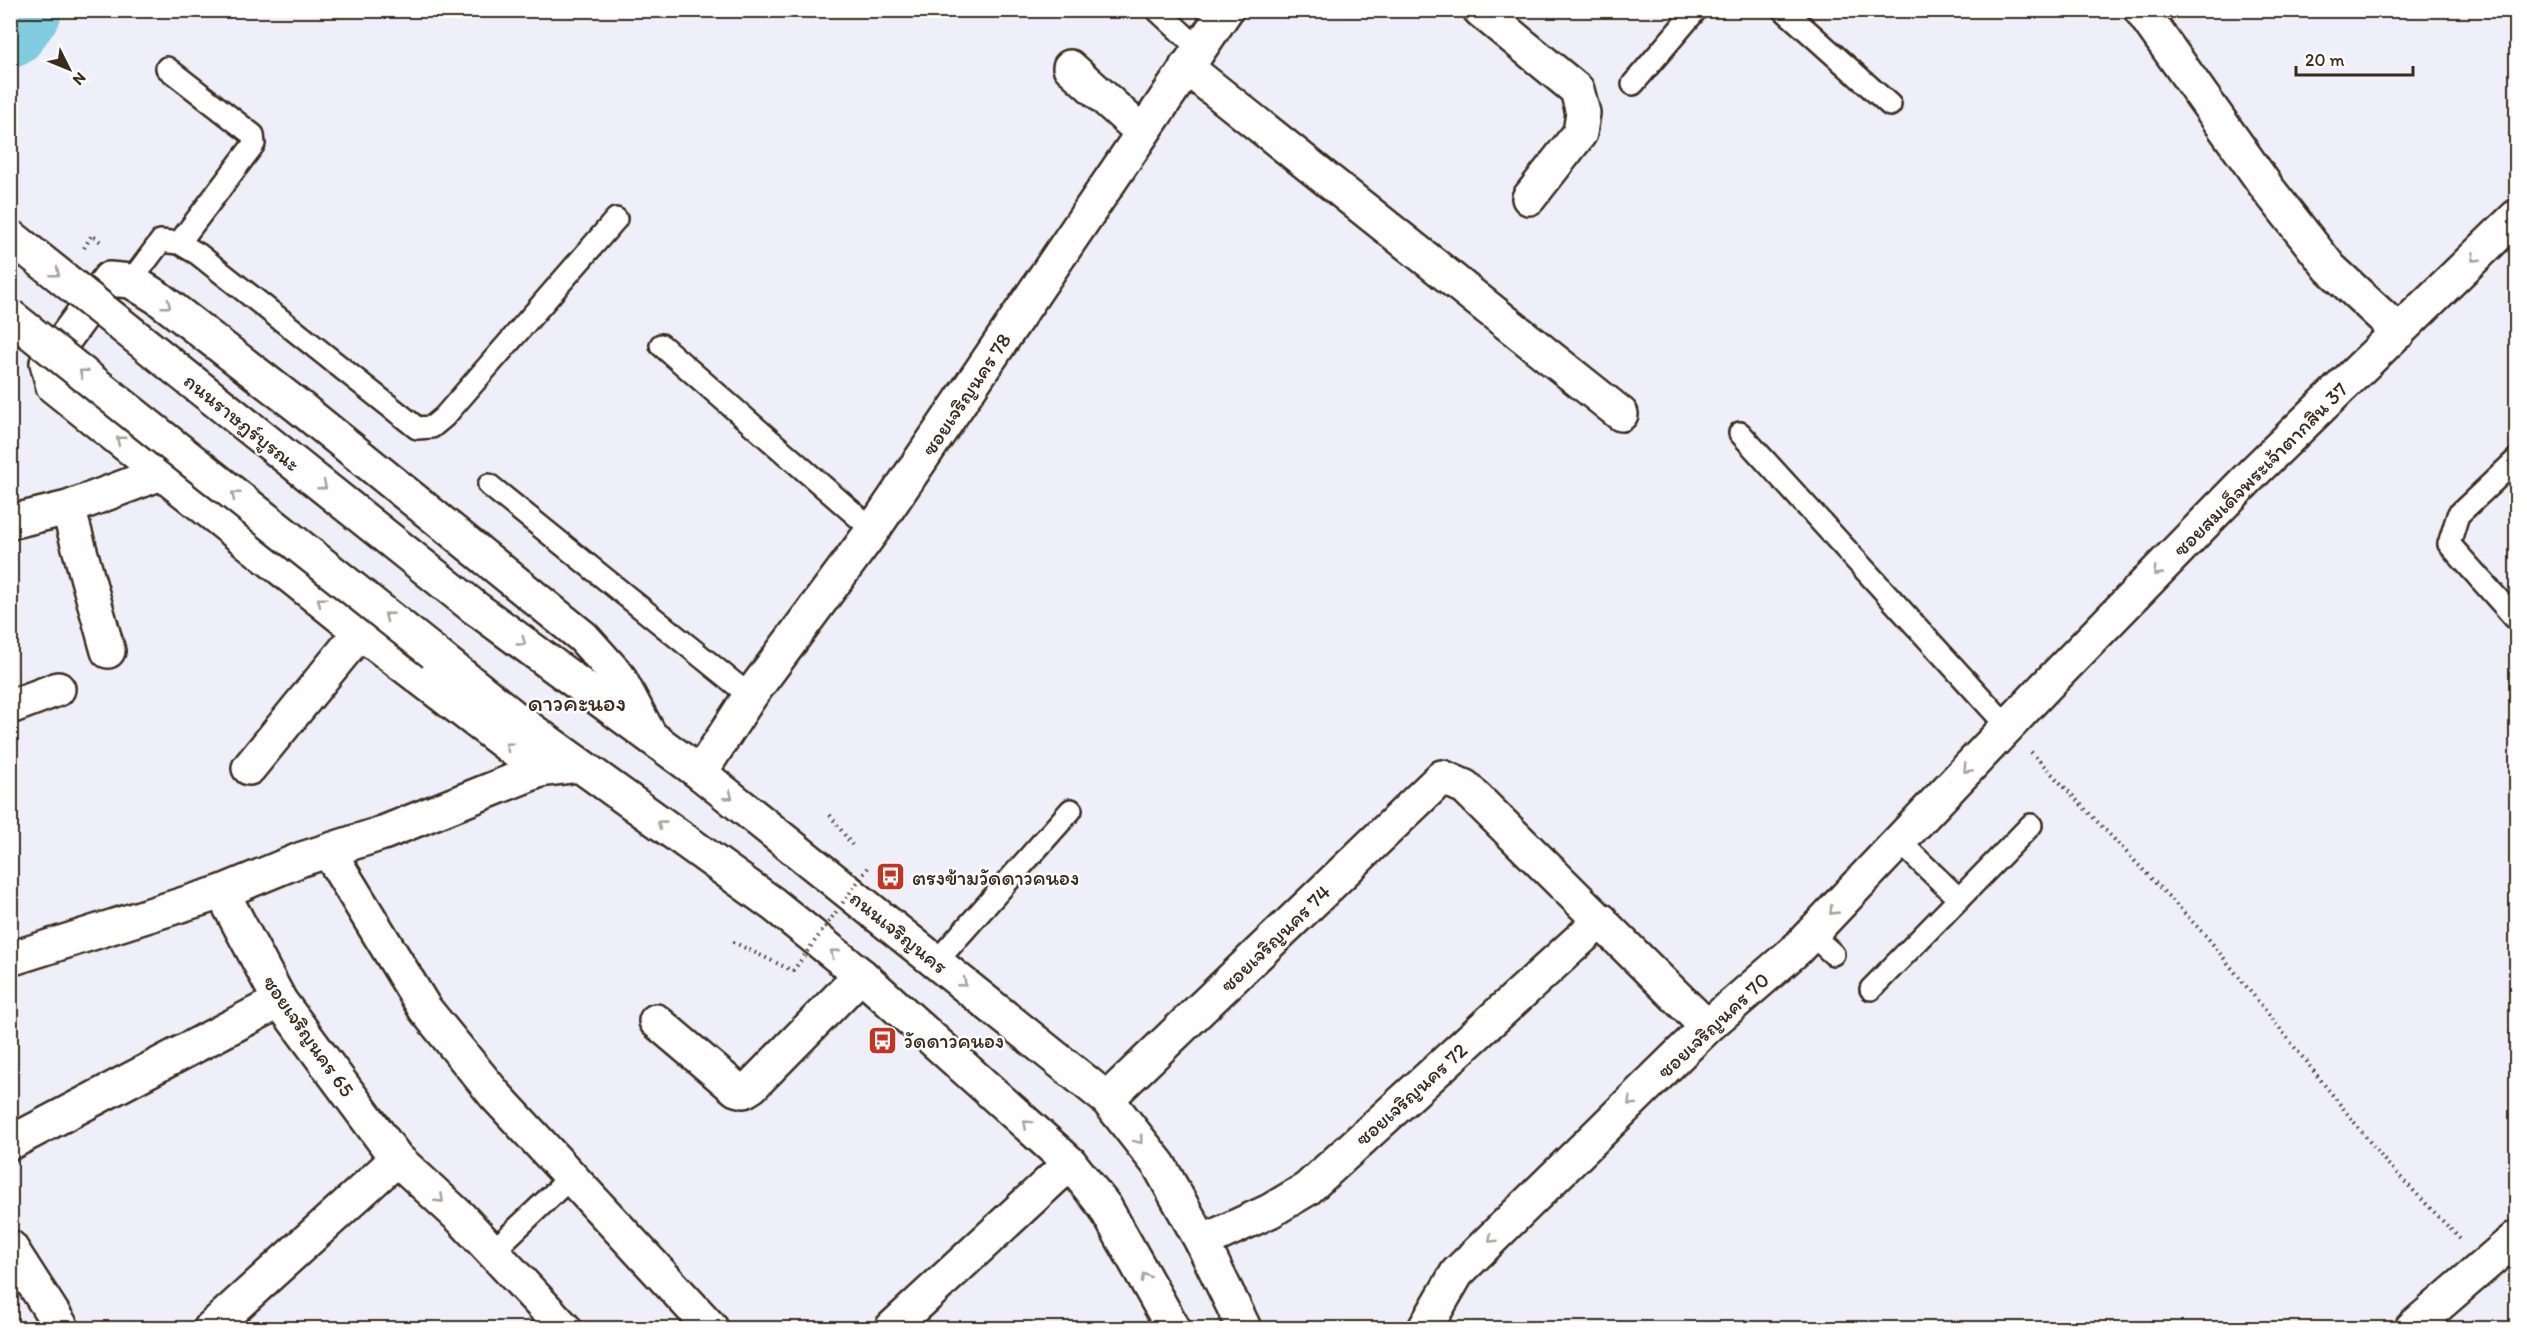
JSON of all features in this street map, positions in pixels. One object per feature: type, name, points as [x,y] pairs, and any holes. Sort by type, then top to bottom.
[{"type":"street","name":"ซอยเจริญนคร 78","points":[[700,772],[750,696],[873,531],[1226,10]]},
{"type":"street","points":[[1480,10],[1576,90],[1583,113],[1580,133],[1529,198]]},
{"type":"street","points":[[2141,10],[2268,189],[2330,268],[2399,332]]},
{"type":"street","points":[[1192,57],[1621,414]]},
{"type":"street","points":[[1070,67],[1142,132]]},
{"type":"street","name":"ซอยสมเด็จพระเจ้าตากสิน 37","points":[[2008,727],[2256,470],[2517,217]]},
{"type":"street","name":"ถนนราษฎร์บูรณะ","points":[[10,236],[474,607]]},
{"type":"street","points":[[540,770],[360,632],[53,386],[47,363],[109,279],[131,281],[157,297],[298,406],[583,637],[618,676],[649,734]]},
{"type":"street","points":[[10,316],[520,722],[773,904],[861,975],[1070,1163],[1105,1207],[1173,1329]]},
{"type":"street","points":[[10,522],[68,508],[161,473]]},
{"type":"street","points":[[68,508],[108,651]]},
{"type":"street","name":"ถนนเจริญนคร","points":[[474,607],[700,772],[1107,1099],[1158,1165],[1202,1242],[1244,1329]]},
{"type":"street","points":[[249,768],[360,632]]},
{"type":"street","points":[[10,707],[58,689]]},
{"type":"street","name":"ซอยเจริญนคร 70","points":[[1425,1329],[1457,1273],[1707,1027],[1822,944],[1899,841],[2008,727]]},
{"type":"street","points":[[10,959],[222,892],[302,859],[329,852],[540,770],[580,765]]},
{"type":"street","name":"ซอยเจริญนคร 74","points":[[1107,1099],[1442,777],[1465,787],[1601,920]]},
{"type":"street","points":[[329,852],[425,1009],[495,1095],[711,1329]]},
{"type":"street","name":"ซอยเจริญนคร 65","points":[[222,892],[280,1001],[397,1160],[493,1251],[564,1329]]},
{"type":"street","points":[[1601,920],[1707,1027]]},
{"type":"street","name":"ซอยเจริญนคร 72","points":[[1202,1242],[1270,1211],[1307,1189],[1601,920]]},
{"type":"street","points":[[656,1021],[736,1089],[744,1091],[752,1086],[861,975]]},
{"type":"street","points":[[10,1143],[280,1001]]},
{"type":"street","points":[[211,1329],[397,1160]]},
{"type":"street","points":[[892,1329],[1070,1163]]},
{"type":"street","points":[[2412,1329],[2517,1238]]},
{"type":"street","points":[[10,1247],[62,1329]]},
{"type":"lane","points":[[1157,10],[1192,57]]},
{"type":"lane","points":[[1633,84],[1696,10]]},
{"type":"lane","points":[[1784,10],[1890,105]]},
{"type":"lane","points":[[166,68],[253,135],[254,144],[179,243]]},
{"type":"lane","points":[[131,281],[161,241],[179,243],[198,254],[417,428],[432,427],[444,417],[616,219]]},
{"type":"lane","points":[[661,345],[873,531]]},
{"type":"lane","points":[[1740,433],[2008,727]]},
{"type":"lane","points":[[2515,618],[2449,544],[2458,515],[2517,460]]},
{"type":"lane","points":[[489,485],[750,696]]},
{"type":"lane","points":[[936,962],[1071,810]]},
{"type":"lane","points":[[1871,989],[2031,825]]},
{"type":"lane","points":[[1899,841],[1959,899]]},
{"type":"lane","points":[[493,1251],[571,1178]]},
{"type":"path","points":[[2008,727],[2207,937],[2385,1161],[2485,1266]]},
{"type":"path","points":[[733,942],[793,971],[868,868]]},
{"type":"waterway","points":[[10,33],[27,10]]},
{"type":"place","name":"ตรงข้ามวัดดาวคนอง","points":[[891,877]]},
{"type":"place","name":"วัดดาวคนอง","points":[[883,1040]]},
{"type":"district","name":"ดาวคะนอง","points":[[577,702]]}]
